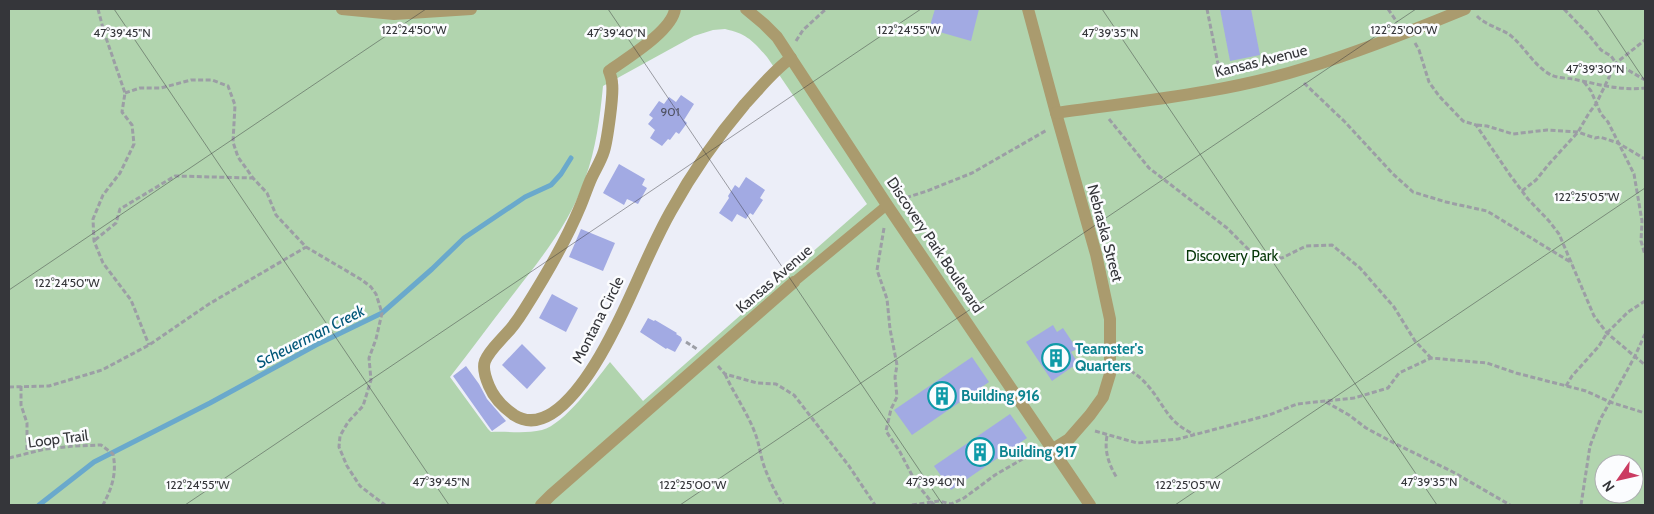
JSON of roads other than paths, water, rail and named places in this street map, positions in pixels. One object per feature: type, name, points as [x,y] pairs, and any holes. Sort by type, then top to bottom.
[{"type":"street","points":[[342,9],[394,14],[471,9]]},
{"type":"street","name":"Montana Circle","points":[[675,9],[674,16],[656,37],[608,70],[612,81],[612,94],[604,151],[556,257],[525,309],[490,352],[483,365],[485,376],[496,398],[518,418],[527,420],[545,417],[561,407],[583,382],[606,345],[671,210],[699,165],[732,119],[776,69],[790,58]]},
{"type":"street","name":"Discovery Park Boulevard","points":[[746,9],[777,38],[887,205],[1090,505]]},
{"type":"street","name":"Nebraska Street","points":[[1028,9],[1096,254],[1110,320],[1110,374],[1103,397],[1069,439],[1051,446]]},
{"type":"street","name":"Kansas Avenue","points":[[1057,119],[1099,107],[1227,88],[1299,70],[1409,31],[1470,12]]},
{"type":"street","name":"Kansas Avenue","points":[[541,505],[794,282]]},
{"type":"lane","name":"Kansas Avenue","points":[[794,282],[887,205]]},
{"type":"waterway","name":"Scheuerman Creek","points":[[39,505],[94,462],[210,403],[316,345],[382,313],[464,238],[525,197],[551,185],[571,158]]},
{"type":"place","name":"Teamster's Quarters","points":[[1056,358]]},
{"type":"place","name":"Building 916","points":[[942,396]]},
{"type":"place","name":"Building 917","points":[[980,452]]},
{"type":"park label","name":"Discovery Park","points":[[1232,256]]}]
